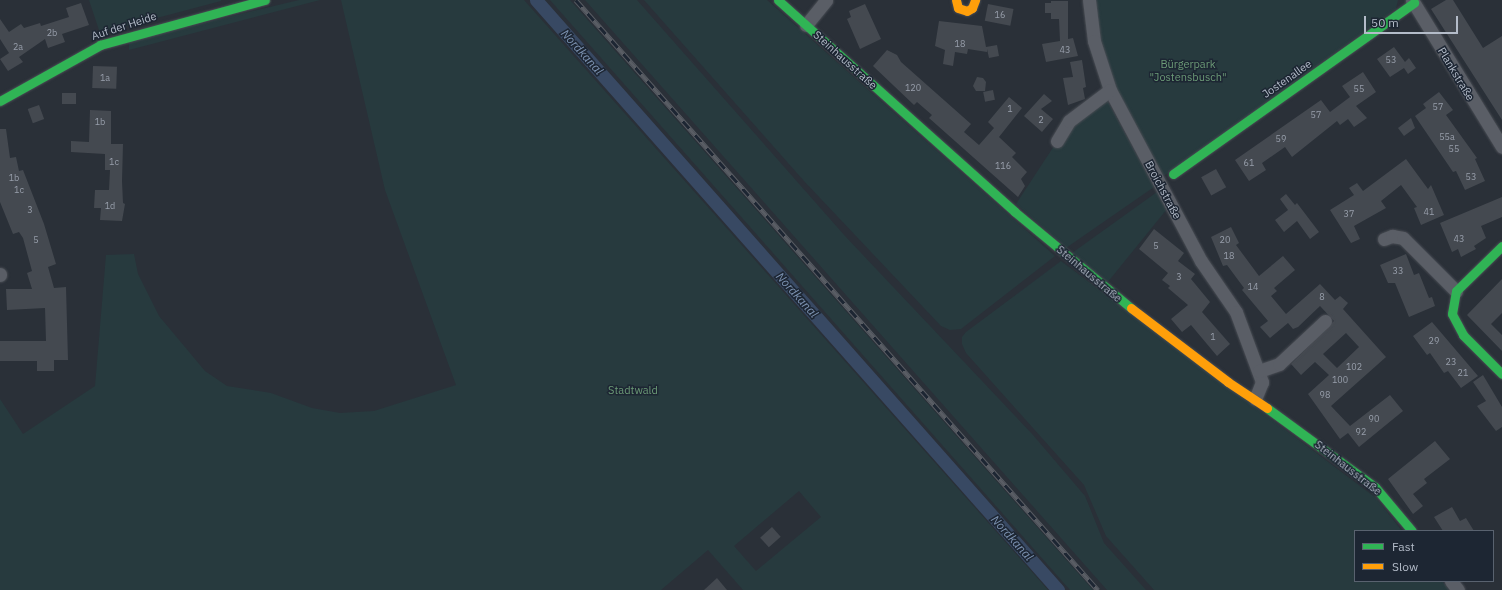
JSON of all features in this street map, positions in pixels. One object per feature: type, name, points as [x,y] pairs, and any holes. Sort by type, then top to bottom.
[{"type":"street","name":"Auf der Heide","points":[[0,101],[100,45],[137,33],[266,0]]},
{"type":"street","name":"Steinhausstraße","points":[[778,0],[1105,289],[1374,486],[1411,530]]},
{"type":"street","points":[[806,25],[826,0]]},
{"type":"street","points":[[956,0],[958,8],[968,11],[972,8],[975,0]]},
{"type":"street","name":"Broichstraße","points":[[1089,0],[1094,41],[1110,90],[1201,260],[1236,312],[1262,382],[1255,399]]},
{"type":"street","name":"Plankstraße","points":[[1413,2],[1502,147]]},
{"type":"street","name":"Jostenallee","points":[[1174,174],[1413,2]]},
{"type":"street","points":[[1057,142],[1069,121],[1110,90]]},
{"type":"street","points":[[1384,239],[1392,236],[1403,238],[1456,291]]},
{"type":"street","points":[[1502,246],[1456,291],[1453,302],[1456,324],[1463,335],[1502,374]]},
{"type":"street","points":[[1259,371],[1279,364],[1325,321]]},
{"type":"street","points":[[1452,582],[1458,590]]},
{"type":"green space","points":[[89,0],[221,0],[221,1],[100,33]]},
{"type":"green space","points":[[299,0],[320,0],[129,50],[129,43],[158,34]]},
{"type":"green space","name":"Stadtwald","points":[[341,0],[524,0],[1048,590],[743,590],[708,550],[661,590],[0,590],[0,399],[23,434],[95,386],[106,255],[134,254],[138,274],[159,316],[205,371],[227,386],[271,393],[312,408],[340,413],[374,411],[456,385],[385,190]],"holes":[[[799,491],[821,517],[756,571],[734,546]]]},
{"type":"green space","points":[[550,0],[570,0],[1093,590],[1070,590]]},
{"type":"green space","points":[[585,0],[637,0],[845,236],[1033,435],[1085,496],[1104,543],[1146,590],[1107,590]]},
{"type":"green space","points":[[644,0],[767,0],[1055,256],[961,329],[950,330],[941,326],[804,181]]},
{"type":"green space","name":"Bürgerpark \"Jostensbusch\"","points":[[1094,0],[1398,0],[1396,9],[1161,178],[1113,84],[1100,41]]},
{"type":"green space","points":[[1107,100],[1154,187],[1066,248],[1016,204],[1054,146],[1071,126]]},
{"type":"green space","points":[[1157,192],[1167,209],[1107,283],[1072,253]]},
{"type":"green space","points":[[1061,261],[1376,498],[1401,530],[1354,530],[1354,582],[1443,582],[1449,590],[1154,590],[1106,536],[1084,485],[966,353],[962,344],[962,337],[966,332]]},
{"type":"building","points":[[1446,0],[1453,0],[1483,48],[1502,36],[1502,120],[1431,9]]},
{"type":"building","points":[[1051,1],[1068,1],[1068,39],[1073,38],[1078,56],[1046,62],[1042,44],[1060,41],[1059,19],[1051,19],[1051,13],[1045,13],[1045,3],[1051,3]]},
{"type":"building","points":[[81,3],[89,25],[62,34],[65,42],[48,48],[45,39],[19,57],[23,62],[8,71],[0,59],[9,53],[0,39],[0,19],[9,32],[21,24],[24,28],[40,23],[41,26],[69,17],[66,8]]},
{"type":"building","points":[[865,4],[881,39],[860,49],[847,19],[851,17],[849,11]]},
{"type":"building","points":[[988,4],[1014,9],[1010,26],[985,21]]},
{"type":"building","points":[[939,21],[982,26],[986,47],[997,45],[999,56],[989,58],[987,49],[987,52],[968,49],[967,54],[955,52],[953,66],[943,64],[945,50],[935,46]]},
{"type":"building","points":[[1394,47],[1405,62],[1409,58],[1416,68],[1408,74],[1404,68],[1390,77],[1377,59]]},
{"type":"building","points":[[887,50],[897,55],[901,62],[971,124],[964,132],[979,145],[994,128],[988,122],[1009,97],[1022,108],[999,137],[1016,153],[1012,157],[1027,172],[1021,179],[1025,186],[1018,197],[929,118],[932,115],[917,102],[914,105],[873,66]]},
{"type":"building","points":[[1082,60],[1086,87],[1083,88],[1085,99],[1068,105],[1063,78],[1073,77],[1070,62]]},
{"type":"building","points":[[93,66],[117,67],[116,89],[92,88]]},
{"type":"building","points":[[1363,72],[1376,92],[1356,106],[1367,118],[1354,127],[1348,119],[1340,125],[1337,121],[1292,157],[1285,147],[1262,163],[1266,170],[1249,181],[1235,160],[1321,100],[1330,112],[1350,97],[1342,86]]},
{"type":"building","points":[[977,77],[983,78],[986,82],[985,91],[976,91],[973,86]]},
{"type":"building","points":[[993,90],[995,100],[985,102],[983,92]]},
{"type":"building","points":[[1439,92],[1453,110],[1446,115],[1477,158],[1475,159],[1485,181],[1465,190],[1456,171],[1453,172],[1415,116],[1426,108],[1423,104]]},
{"type":"building","points":[[62,93],[76,93],[76,104],[62,104]]},
{"type":"building","points":[[1044,94],[1052,101],[1041,109],[1053,119],[1042,132],[1024,116]]},
{"type":"building","points":[[39,105],[44,119],[33,123],[28,109]]},
{"type":"building","points":[[90,110],[111,111],[111,144],[123,144],[122,181],[123,203],[125,204],[122,221],[100,220],[101,208],[94,208],[95,190],[109,190],[110,170],[105,170],[105,154],[71,152],[71,141],[89,142]]},
{"type":"building","points":[[1411,118],[1415,128],[1404,136],[1398,128]]},
{"type":"building","points":[[0,129],[6,129],[10,158],[16,157],[19,171],[23,170],[44,224],[56,264],[48,267],[54,288],[66,287],[68,360],[54,360],[54,371],[37,371],[37,361],[0,361],[0,341],[46,341],[45,308],[7,310],[6,289],[32,289],[27,273],[32,271],[23,238],[19,232],[13,234],[0,202]]},
{"type":"building","points":[[1406,159],[1428,189],[1431,185],[1444,215],[1421,225],[1414,208],[1417,207],[1401,185],[1381,201],[1386,208],[1354,226],[1360,239],[1351,243],[1330,210],[1354,195],[1349,188],[1357,183],[1363,191]]},
{"type":"building","points":[[1216,169],[1226,187],[1211,196],[1201,177]]},
{"type":"building","points":[[1286,194],[1295,205],[1297,203],[1319,232],[1310,239],[1297,221],[1284,232],[1275,220],[1288,210],[1280,199]]},
{"type":"building","points":[[1502,197],[1502,217],[1481,226],[1486,238],[1474,246],[1476,249],[1461,257],[1458,249],[1452,252],[1440,223]]},
{"type":"building","points":[[1231,227],[1239,243],[1236,245],[1259,276],[1283,256],[1295,270],[1274,288],[1277,291],[1271,296],[1286,314],[1320,284],[1335,300],[1340,296],[1348,303],[1343,309],[1386,357],[1331,406],[1350,426],[1390,395],[1403,411],[1359,447],[1348,433],[1340,439],[1308,394],[1329,375],[1315,362],[1301,375],[1291,364],[1334,321],[1320,306],[1298,327],[1293,329],[1288,323],[1270,338],[1260,327],[1268,321],[1242,290],[1244,288],[1227,265],[1223,266],[1211,237]],"holes":[[[1346,333],[1359,347],[1337,368],[1323,354]]]},
{"type":"building","points":[[1154,229],[1184,253],[1178,261],[1195,274],[1191,279],[1210,302],[1202,312],[1230,344],[1217,356],[1191,325],[1182,332],[1171,319],[1188,305],[1168,288],[1170,286],[1162,280],[1168,273],[1139,249]]},
{"type":"building","points":[[1406,254],[1414,275],[1419,273],[1429,298],[1432,297],[1435,306],[1409,317],[1395,283],[1388,283],[1380,265]]},
{"type":"building","points":[[1502,279],[1502,313],[1491,324],[1502,335],[1502,351],[1467,315]]},
{"type":"building","points":[[1432,322],[1478,376],[1461,388],[1448,371],[1444,373],[1430,353],[1427,355],[1413,336]]},
{"type":"building","points":[[1483,375],[1502,407],[1502,427],[1496,431],[1477,406],[1486,401],[1473,382]]},
{"type":"building","points":[[1435,441],[1450,459],[1424,479],[1427,483],[1413,494],[1423,506],[1413,514],[1388,479]]},
{"type":"building","points":[[1452,507],[1460,521],[1466,518],[1473,530],[1442,530],[1434,517]]},
{"type":"building","points":[[772,527],[781,537],[769,547],[760,538]]},
{"type":"building","points":[[717,578],[727,590],[704,590]]},
{"type":"waterway","name":"Nordkanal","points":[[536,0],[1058,590]]},
{"type":"railway","points":[[576,0],[1098,590]]},
{"type":"traffic: fast","points":[[0,101],[100,45],[265,0]]},
{"type":"traffic: fast","points":[[778,0],[1015,212],[1131,308]]},
{"type":"traffic: fast","points":[[1173,174],[1414,3]]},
{"type":"traffic: fast","points":[[1502,246],[1456,291],[1452,314],[1463,335],[1502,374]]},
{"type":"traffic: fast","points":[[1267,408],[1375,487],[1411,530]]},
{"type":"traffic: slow","points":[[956,0],[958,8],[967,11],[972,8],[975,0]]},
{"type":"traffic: slow","points":[[1131,308],[1228,382],[1267,408]]}]
